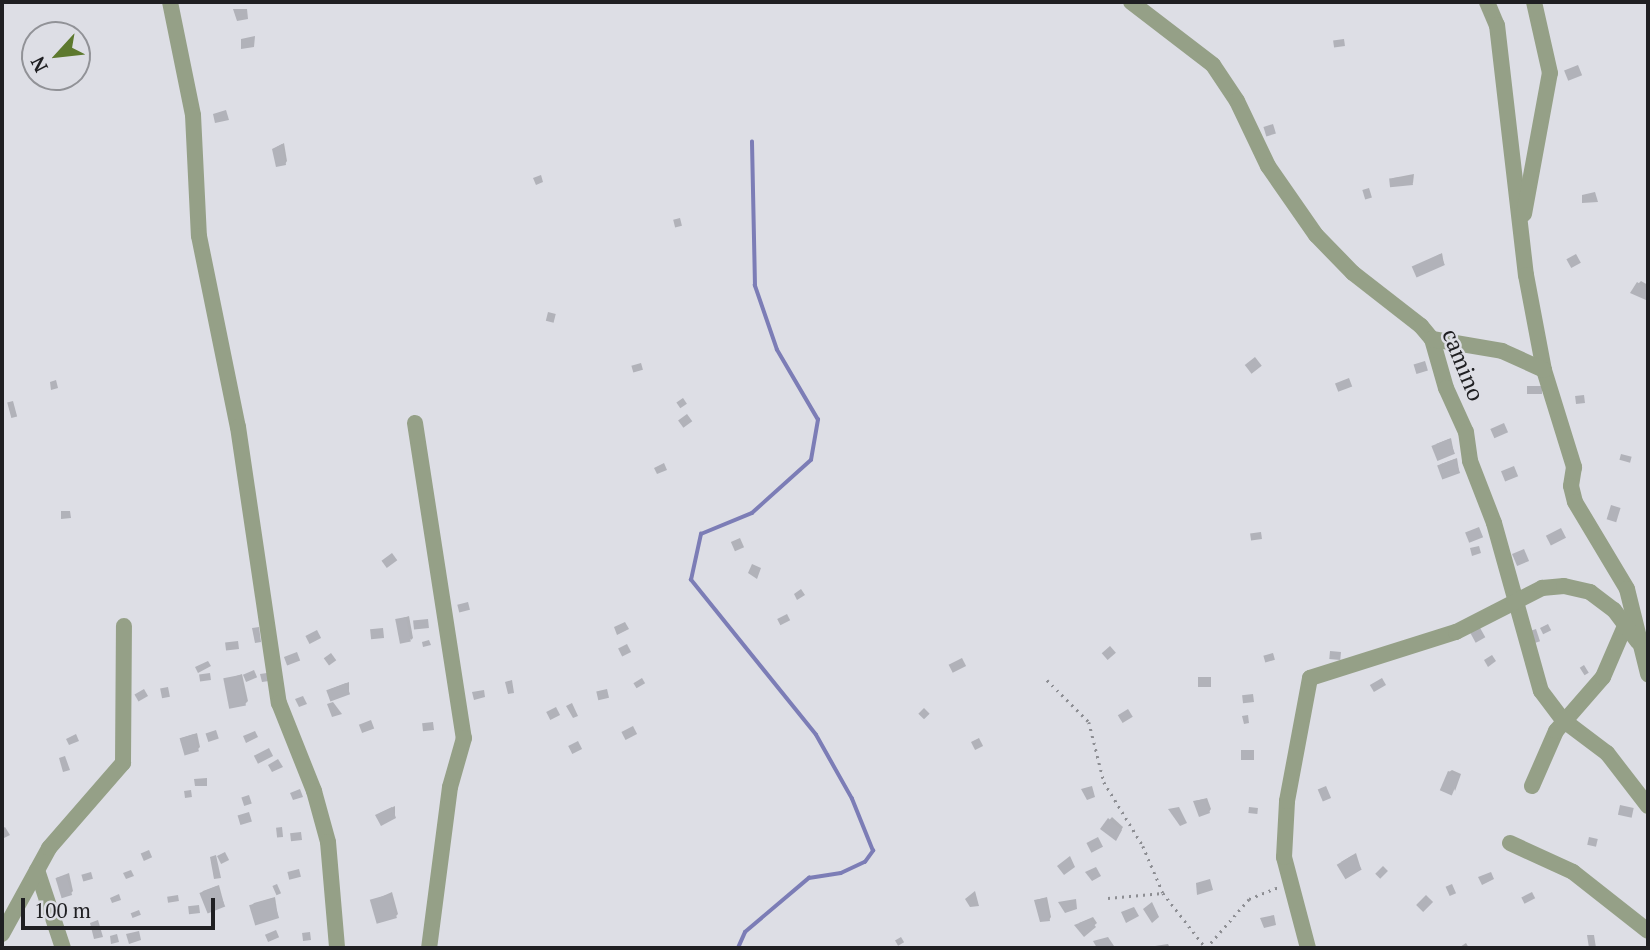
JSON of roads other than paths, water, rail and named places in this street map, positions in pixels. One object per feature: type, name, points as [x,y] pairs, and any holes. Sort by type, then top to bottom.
[{"type":"street","points":[[170,2],[193,115],[199,236],[237,427],[279,703],[314,791],[328,842],[337,948]]},
{"type":"street","name":"camino","points":[[1131,2],[1213,65],[1237,101],[1268,166],[1316,235],[1353,273],[1421,326],[1432,339],[1446,388],[1466,432],[1469,461],[1494,523],[1541,691],[1563,720],[1606,753],[1626,774],[1648,806]]},
{"type":"street","points":[[1487,2],[1497,25],[1521,230],[1544,370],[1574,467],[1570,477],[1575,502],[1627,589],[1646,643],[1648,674]]},
{"type":"street","points":[[1521,230],[1550,73],[1534,2]]},
{"type":"street","points":[[1432,339],[1493,349],[1544,370]]},
{"type":"street","points":[[415,423],[464,738],[450,786],[429,948]]},
{"type":"street","points":[[1308,948],[1284,857],[1287,801],[1310,678],[1456,632],[1542,588],[1564,586],[1590,592],[1614,610],[1625,626],[1646,643]]},
{"type":"street","points":[[2,933],[49,848],[123,763],[124,626]]},
{"type":"street","points":[[1532,786],[1563,720],[1603,677],[1625,626]]},
{"type":"street","points":[[1510,844],[1573,872],[1648,931]]},
{"type":"street","points":[[37,870],[63,948]]},
{"type":"waterway","points":[[738,948],[745,932],[809,878],[841,873],[865,862],[873,851],[852,799],[816,735],[691,580],[701,534],[752,513],[811,460],[818,420],[777,350],[755,286],[752,142]]}]
